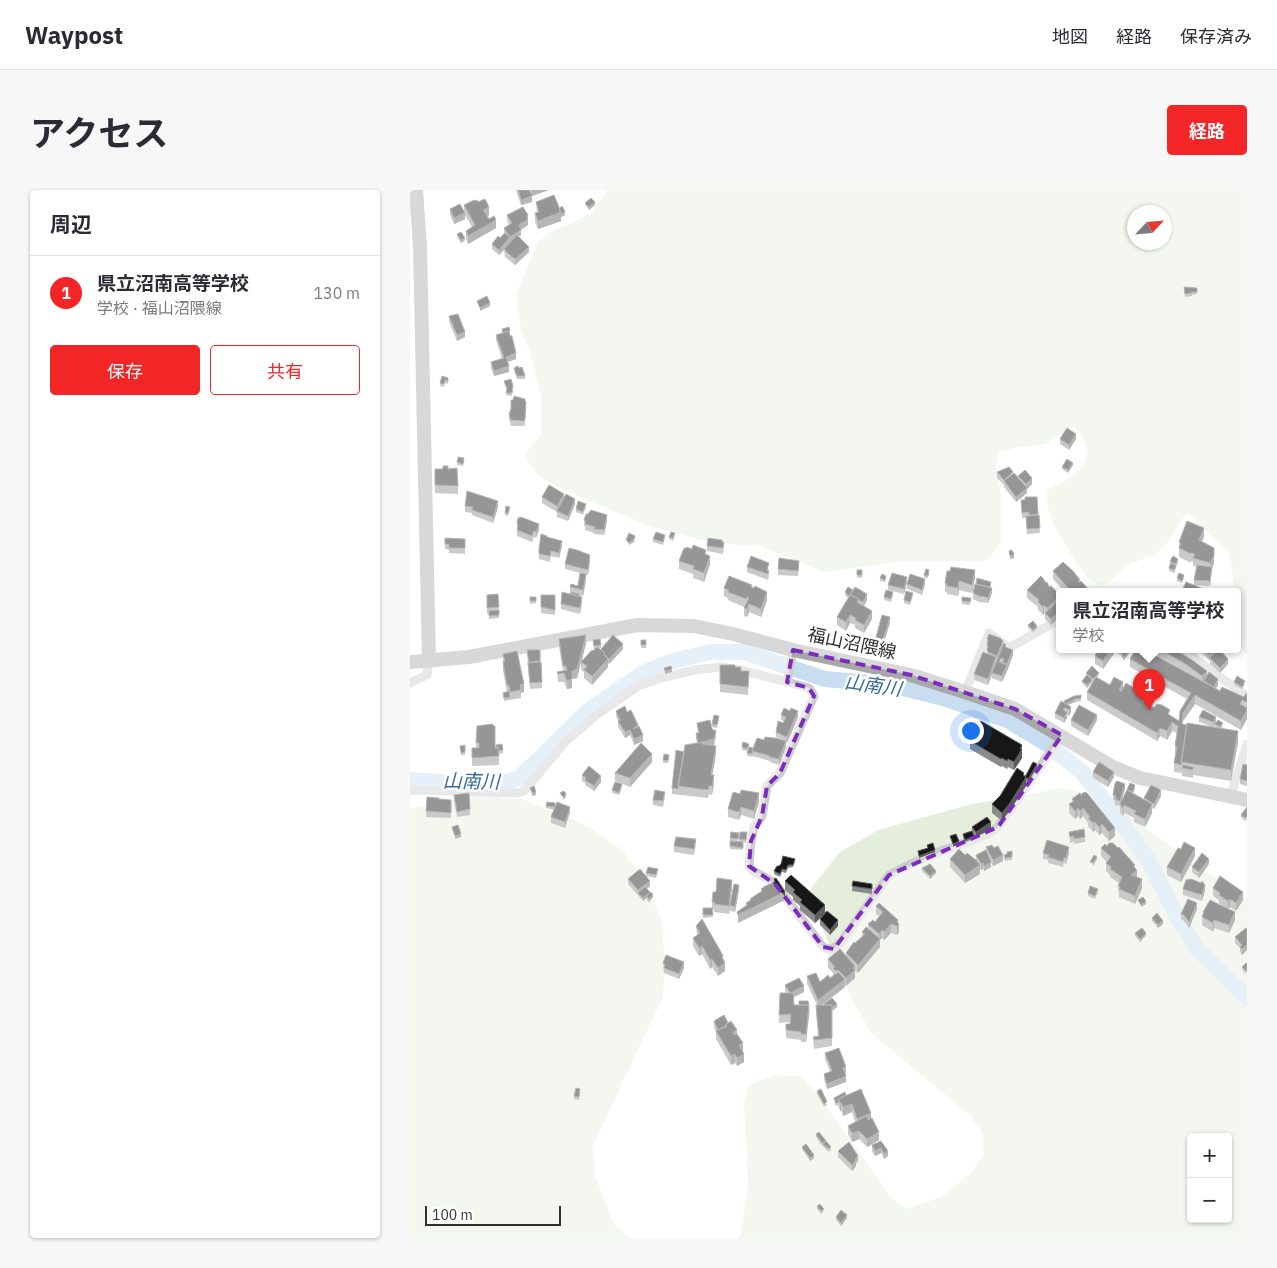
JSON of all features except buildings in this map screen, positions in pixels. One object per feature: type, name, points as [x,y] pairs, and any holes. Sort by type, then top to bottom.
[{"type":"main road","points":[[416,190],[420,247],[430,661]]},
{"type":"main road","name":"福山沼隈線","points":[[410,662],[469,657],[637,625],[694,626],[732,634],[792,656],[911,675],[1015,709],[1060,738],[1113,767],[1140,778],[1231,795],[1247,800]]},
{"type":"street","points":[[965,692],[989,633],[1009,648],[1056,621]]},
{"type":"street","points":[[1188,653],[1198,662],[1247,696]]},
{"type":"street","points":[[787,681],[792,656]]},
{"type":"street","points":[[410,683],[427,676],[430,661]]},
{"type":"street","points":[[410,790],[518,793],[525,790],[565,742],[595,716],[638,686],[661,678],[695,670],[721,667],[741,670],[809,688],[814,696],[780,773],[767,786],[762,816],[754,828],[751,841],[749,866],[776,885],[823,946],[831,950],[841,942],[889,875],[929,855],[988,834],[998,827],[1060,738]]},
{"type":"street","points":[[1231,795],[1247,744]]},
{"type":"highlighted area","points":[[793,650],[911,675],[1015,709],[1062,735],[998,827],[889,875],[834,949],[823,947],[776,885],[749,866],[751,841],[762,816],[767,786],[780,773],[814,696],[809,688],[787,682]]},
{"type":"green space","points":[[606,190],[1247,190],[1247,656],[1241,647],[1241,588],[1235,588],[1229,553],[1188,513],[1163,548],[1151,556],[1126,566],[1109,582],[1100,584],[1094,582],[1083,572],[1055,527],[1047,505],[1047,490],[1070,478],[1082,467],[1086,460],[1085,443],[1081,434],[1074,427],[1045,444],[1013,448],[999,452],[996,466],[1001,496],[1001,541],[989,558],[984,561],[903,561],[825,572],[757,545],[743,546],[697,539],[644,524],[566,491],[540,477],[527,460],[526,453],[541,435],[541,397],[530,351],[521,331],[516,294],[538,243],[549,233],[590,214],[604,196]]},
{"type":"green space","points":[[1063,788],[1103,798],[1247,900],[1247,1238],[738,1238],[741,1235],[748,1185],[744,1102],[749,1085],[775,1075],[800,1076],[816,1092],[891,1197],[906,1209],[941,1197],[970,1174],[983,1156],[983,1134],[971,1116],[872,1034],[852,1000],[814,909],[811,888],[840,852],[878,830],[972,804]]},
{"type":"green space","points":[[473,796],[522,799],[588,826],[622,850],[647,884],[662,923],[665,968],[663,997],[593,1145],[595,1175],[613,1223],[630,1238],[410,1238],[410,809]]},
{"type":"waterway","name":"山南川","points":[[410,780],[455,783],[503,783],[519,778],[588,711],[643,673],[669,662],[710,652],[744,652],[825,679],[891,685],[943,698],[1007,720],[1047,744],[1082,772],[1147,858],[1180,922],[1197,949],[1247,997]]},
{"type":"place","name":"県立沼南高等学校","points":[[1149,710]]}]
